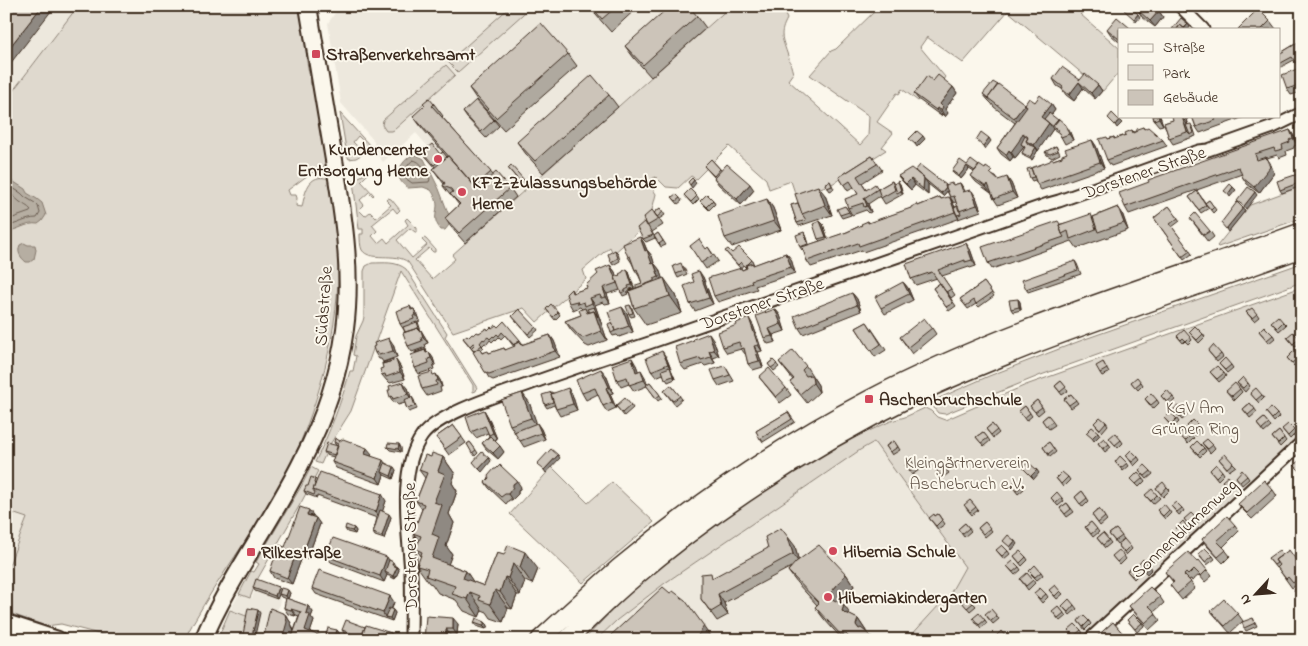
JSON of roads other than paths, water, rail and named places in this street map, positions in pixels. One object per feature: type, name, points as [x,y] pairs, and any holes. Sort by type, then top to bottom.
[{"type":"main road","points":[[540,640],[618,570],[697,506],[801,437],[869,399],[943,364],[1020,332],[1302,232]]},
{"type":"main road","points":[[567,640],[632,579],[707,519],[772,474],[856,425],[919,393],[1005,355],[1302,248]]},
{"type":"street","name":"Südstraße","points":[[203,640],[228,591],[302,462],[330,391],[343,340],[346,317],[347,255],[343,218],[308,6]]},
{"type":"street","points":[[1180,6],[1202,28]]},
{"type":"street","name":"Dorstener Straße","points":[[411,640],[412,600],[406,501],[410,467],[415,450],[422,436],[430,428],[472,405],[579,366],[1199,151],[1208,150],[1280,120],[1302,114]]},
{"type":"street","name":"Sonnenblumenweg","points":[[1089,640],[1302,442]]},
{"type":"street","points":[[6,623],[30,636]]},
{"type":"street","points":[[6,634],[58,640]]},
{"type":"water","points":[[415,154],[424,159],[439,189],[450,218],[449,225],[445,230],[441,230],[437,224],[437,206],[431,190],[423,187],[408,188],[400,179],[399,172],[402,165]]},
{"type":"water","points":[[6,178],[25,189],[27,193],[42,203],[46,215],[42,221],[38,224],[30,224],[6,231]]},
{"type":"water","points":[[24,243],[35,245],[34,259],[30,262],[26,262],[20,254],[20,245]]},
{"type":"place","name":"Straßenverkehrsamt","points":[[316,54]]},
{"type":"place","name":"Kundencenter Entsorgung Herne","points":[[438,159]]},
{"type":"place","name":"KFZ-Zulassungsbehörde Herne","points":[[462,192]]},
{"type":"place","name":"Aschenbruchschule","points":[[869,399]]},
{"type":"place","name":"Hibernia Schule","points":[[833,551]]},
{"type":"place","name":"Rilkestraße","points":[[251,552]]},
{"type":"place","name":"Hiberniakindergarten","points":[[828,597]]},
{"type":"park label","name":"KGV Am Grünen Ring","points":[[1195,417]]},
{"type":"park label","name":"Kleingärtnerverein Aschebruch e.V.","points":[[967,472]]}]
